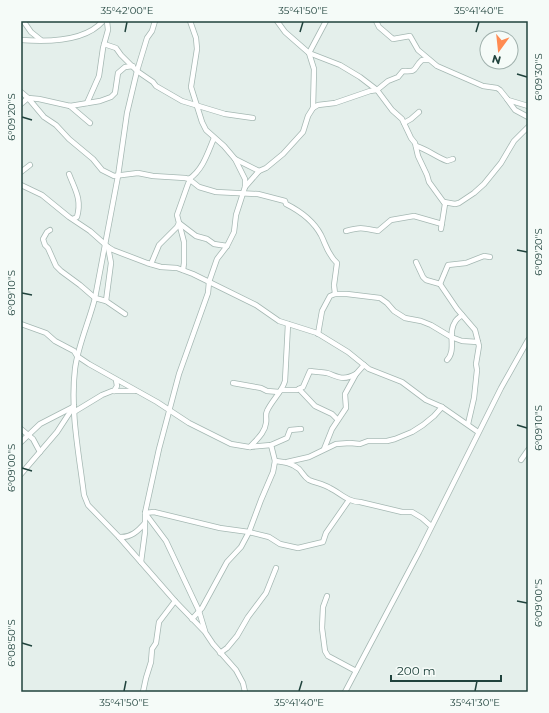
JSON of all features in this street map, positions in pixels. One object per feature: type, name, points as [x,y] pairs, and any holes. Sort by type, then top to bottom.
[{"type":"street","points":[[21,40],[31,41],[82,36],[92,31],[103,21]]},
{"type":"street","points":[[87,103],[99,76],[104,44],[109,27],[107,21]]},
{"type":"street","points":[[155,21],[147,38],[127,113],[106,245],[92,312],[75,370],[74,409],[84,495],[86,503],[119,537],[175,601],[205,632],[220,653],[236,670],[243,683],[245,692]]},
{"type":"street","points":[[190,21],[196,38],[197,48],[191,87],[202,122],[206,130],[224,146],[235,159],[245,179],[245,187]]},
{"type":"street","points":[[277,21],[285,32],[309,53],[340,65],[360,77],[377,90],[404,122],[416,146],[418,156],[429,182],[446,206],[441,227],[414,216],[391,220],[378,231],[364,228],[354,228],[346,231]]},
{"type":"street","points":[[141,562],[145,540],[145,513],[159,449],[171,411],[179,374],[208,293],[209,282],[217,258],[227,246],[234,232],[242,193],[245,187],[260,171],[266,168],[282,154],[303,132],[308,116],[313,108],[314,74],[309,53],[326,21]]},
{"type":"street","points":[[376,21],[379,27],[393,39],[410,36],[418,50],[429,60],[443,69],[483,86],[500,90],[515,110],[528,117]]},
{"type":"street","points":[[24,22],[31,32],[41,40]]},
{"type":"street","points":[[104,44],[116,48],[120,55],[137,71],[156,86],[182,101],[225,114],[253,118]]},
{"type":"street","points":[[313,108],[377,90],[388,80],[398,77],[402,72],[414,71],[417,64],[422,60],[429,60]]},
{"type":"street","points":[[21,104],[28,98],[70,106],[94,103],[115,93],[118,73],[124,67],[133,66]]},
{"type":"street","points":[[21,92],[44,117],[56,124],[69,139],[93,159],[102,170],[114,176],[138,174],[190,180],[199,187],[216,192],[268,196],[286,201],[286,204],[300,210],[309,219],[321,236],[327,250],[337,265],[334,285],[335,294]]},
{"type":"street","points":[[506,97],[508,100],[528,106]]},
{"type":"street","points":[[70,106],[90,123]]},
{"type":"street","points":[[404,122],[411,119],[419,112]]},
{"type":"street","points":[[444,202],[455,204],[459,203],[480,188],[501,162],[514,141],[528,127]]},
{"type":"street","points":[[182,270],[184,263],[184,242],[177,215],[188,184],[203,162],[214,138]]},
{"type":"street","points":[[416,146],[447,162],[453,159]]},
{"type":"street","points":[[235,159],[260,171]]},
{"type":"street","points":[[21,172],[30,165]]},
{"type":"street","points":[[69,174],[77,192],[79,201],[77,217],[73,219]]},
{"type":"street","points":[[21,185],[42,196],[90,231],[106,245],[151,264],[182,270],[256,305],[274,318],[318,334],[348,352],[378,374],[402,382],[427,400],[468,424],[478,432]]},
{"type":"street","points":[[179,223],[196,236],[207,239],[214,244],[227,246]]},
{"type":"street","points":[[151,264],[159,245],[177,227],[179,223]]},
{"type":"street","points":[[50,230],[43,239],[56,266],[95,298],[106,301],[125,314]]},
{"type":"street","points":[[106,245],[111,263],[106,301]]},
{"type":"street","points":[[440,284],[448,265],[466,263],[484,256],[490,257]]},
{"type":"street","points":[[416,262],[423,277],[426,280],[440,284],[451,301],[475,330],[479,346],[476,364],[477,370],[474,398],[468,424]]},
{"type":"street","points":[[318,334],[322,311],[330,296],[335,294],[355,294],[380,298],[387,302],[399,315],[431,325],[451,337],[462,341],[478,342]]},
{"type":"street","points":[[447,360],[451,353],[451,330],[454,322],[462,315]]},
{"type":"street","points":[[21,324],[46,333],[55,341],[74,351],[89,364],[189,423],[231,444],[250,447],[271,445],[287,438],[290,430],[301,428]]},
{"type":"street","points":[[250,447],[264,430],[266,413],[285,381],[288,324]]},
{"type":"street","points":[[346,692],[419,552],[478,432],[528,340]]},
{"type":"street","points":[[324,449],[332,429],[346,408],[345,394],[356,374],[364,365]]},
{"type":"street","points":[[233,383],[261,388],[267,391],[286,391],[303,387],[310,371],[319,373],[325,372],[345,378],[356,374]]},
{"type":"street","points":[[114,391],[117,386],[116,380]]},
{"type":"street","points":[[299,389],[315,406],[332,414],[337,420]]},
{"type":"street","points":[[21,442],[35,428],[45,421],[102,395],[114,391],[137,391]]},
{"type":"street","points":[[275,461],[287,462],[308,457],[336,444],[360,444],[368,441],[394,439],[412,432],[423,425],[442,408]]},
{"type":"street","points":[[21,474],[57,432],[74,409]]},
{"type":"street","points":[[21,429],[36,443],[40,452]]},
{"type":"street","points":[[192,618],[200,611],[213,591],[228,562],[241,547],[249,532],[271,479],[275,461],[271,445]]},
{"type":"street","points":[[521,460],[527,451]]},
{"type":"street","points":[[287,462],[299,469],[301,473],[309,480],[330,488],[353,502],[402,512],[412,512],[431,526]]},
{"type":"street","points":[[145,513],[154,512],[220,528],[249,532],[269,537],[280,544],[298,548],[323,542],[326,533],[349,500]]},
{"type":"street","points":[[145,513],[166,540],[200,611],[205,632]]},
{"type":"street","points":[[119,537],[127,538],[145,523]]},
{"type":"street","points":[[220,653],[227,648],[237,636],[248,617],[266,593],[276,568]]},
{"type":"street","points":[[327,596],[323,607],[322,628],[325,651],[328,656],[356,671]]},
{"type":"street","points":[[143,692],[151,662],[152,649],[156,643],[159,622],[175,601]]}]
